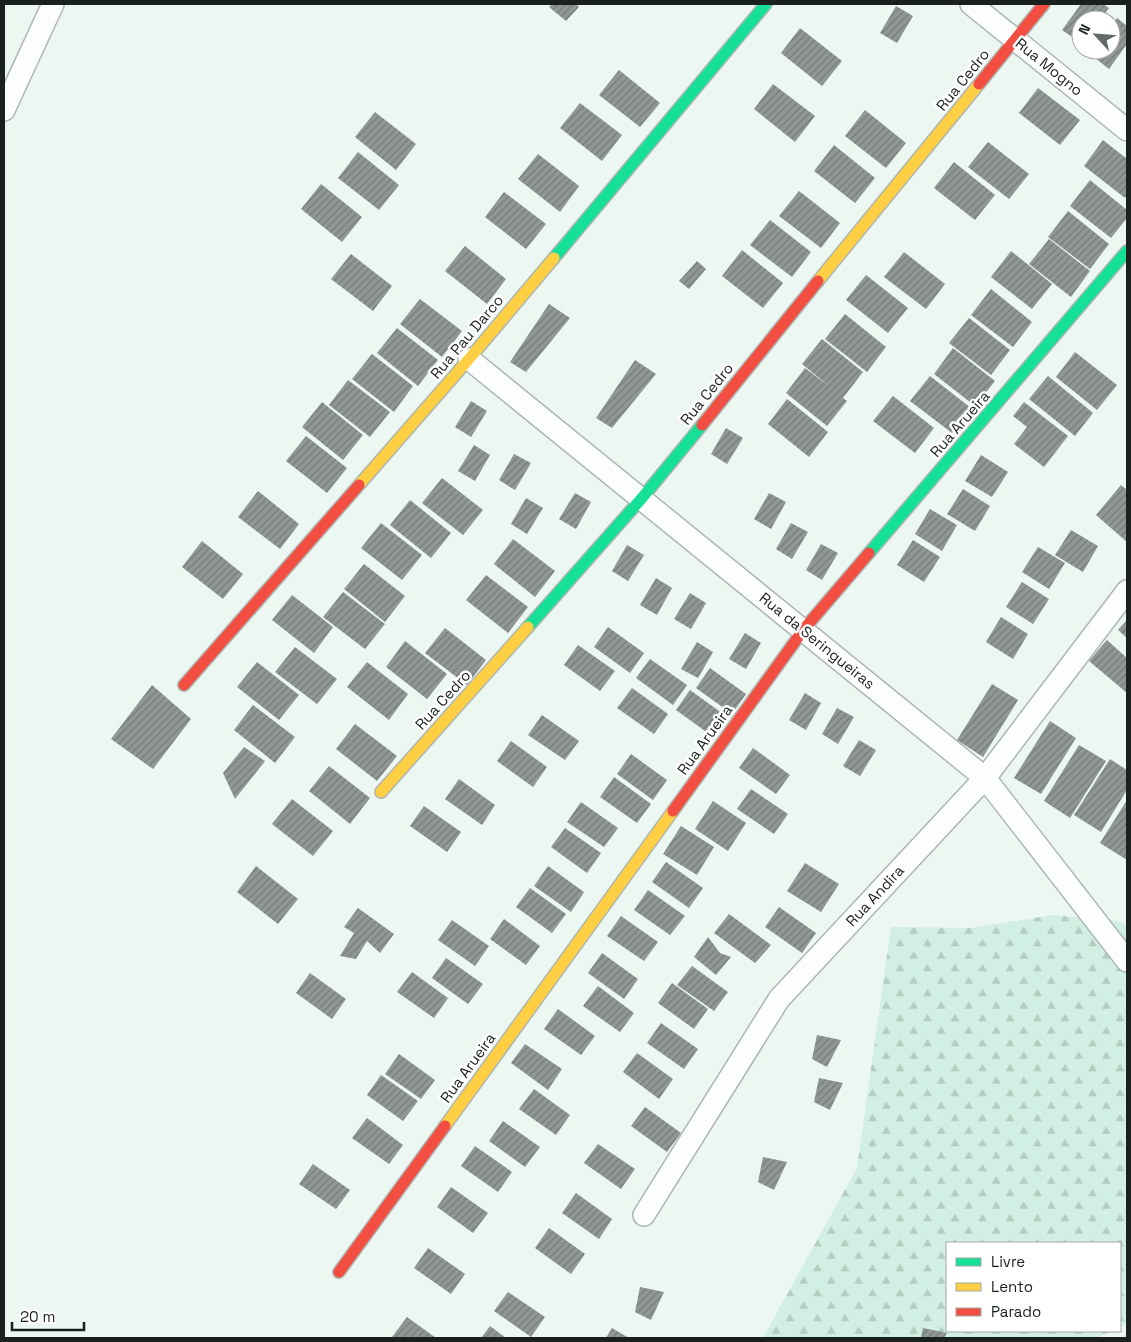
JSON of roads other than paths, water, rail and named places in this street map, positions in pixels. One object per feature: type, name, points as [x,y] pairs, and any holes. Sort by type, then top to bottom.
[{"type":"street","name":"Rua Pau Darco","points":[[184,685],[469,359],[766,4]]},
{"type":"street","name":"Rua Mogno","points":[[971,4],[1127,130]]},
{"type":"street","name":"Rua Cedro","points":[[380,792],[642,498],[1044,4]]},
{"type":"street","points":[[4,110],[48,5]]},
{"type":"street","name":"Rua Arueira","points":[[339,1272],[804,630],[1127,251]]},
{"type":"street","name":"Rua da Seringueiras","points":[[469,359],[985,778],[1127,961]]},
{"type":"street","name":"Rua Andira","points":[[644,1215],[779,999],[985,778],[1127,591]]}]
